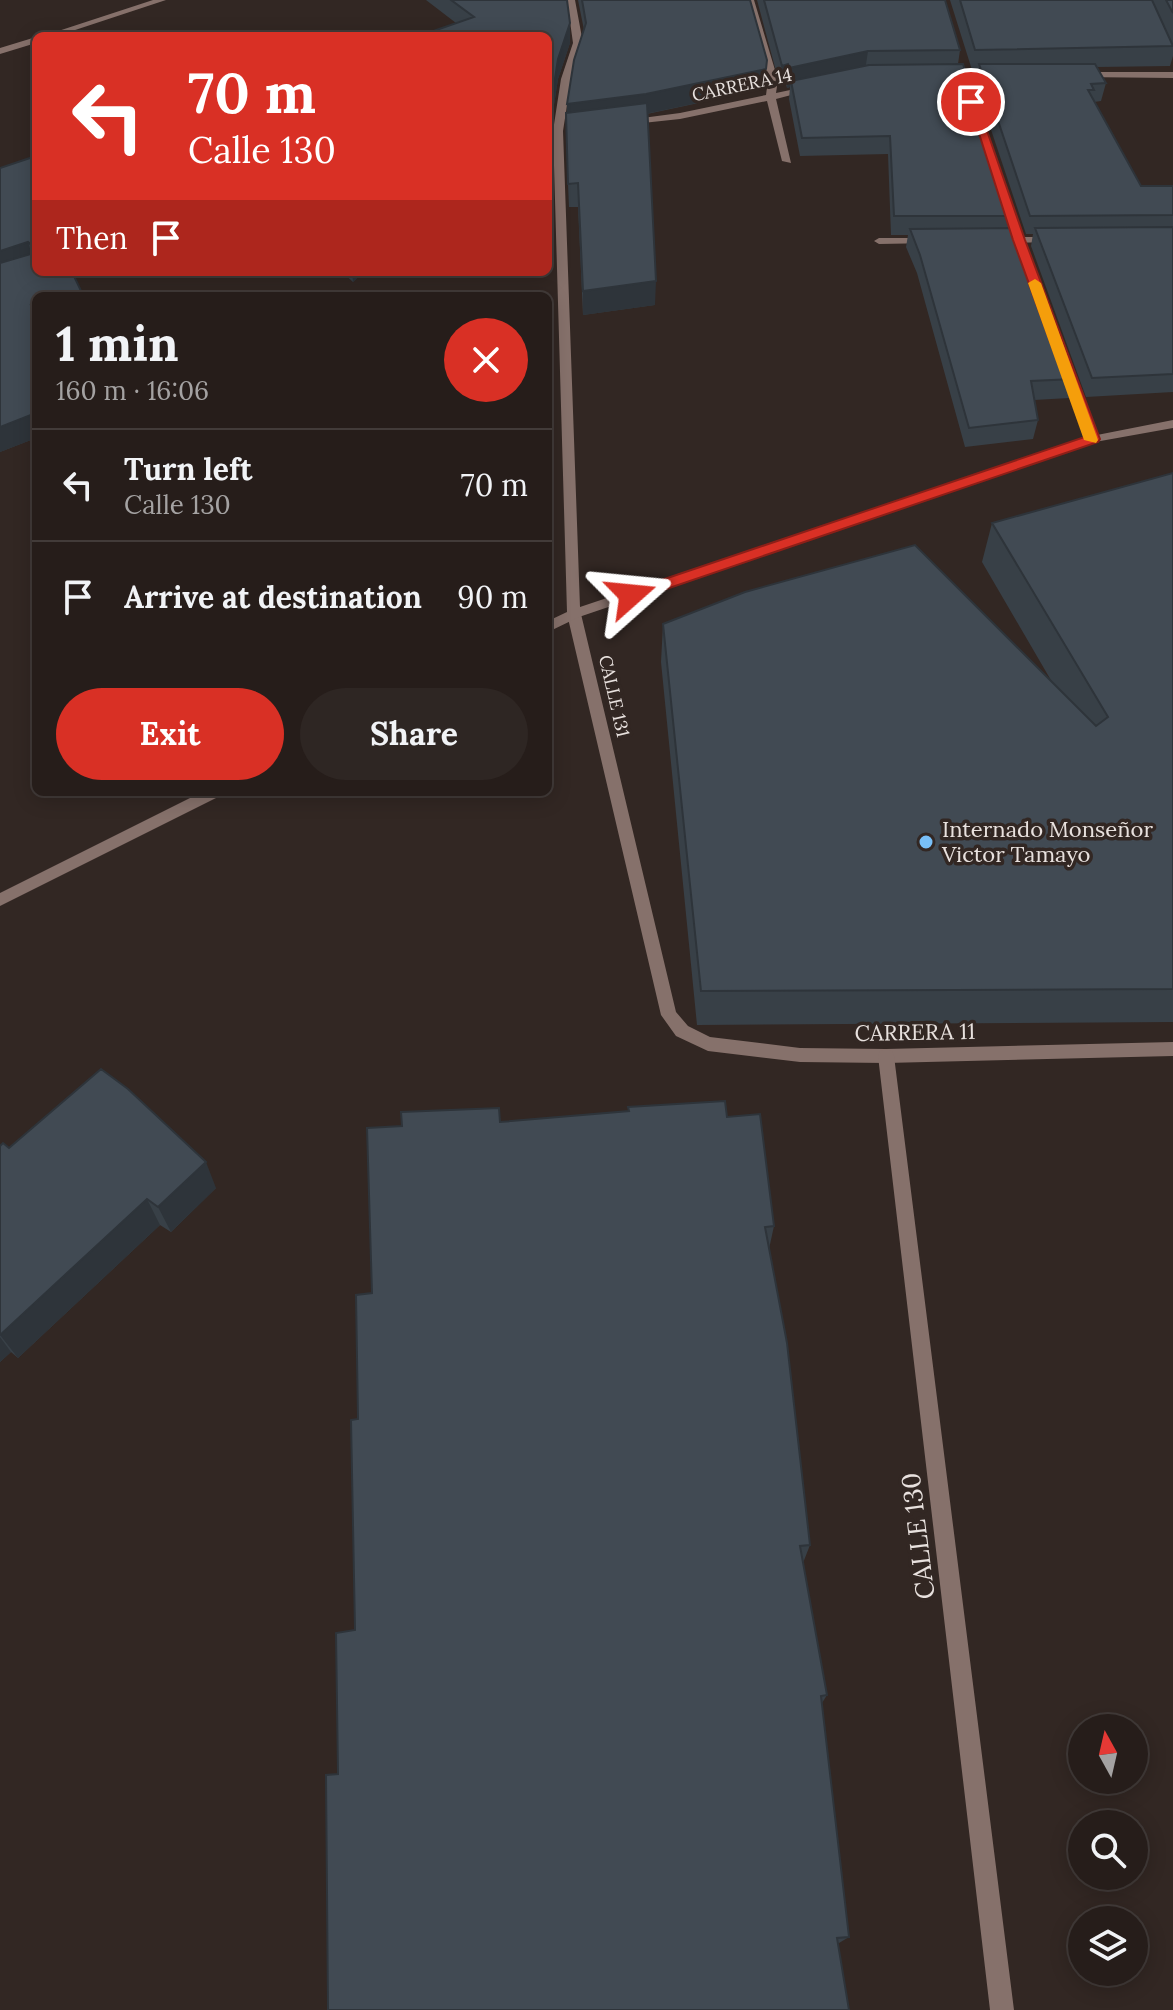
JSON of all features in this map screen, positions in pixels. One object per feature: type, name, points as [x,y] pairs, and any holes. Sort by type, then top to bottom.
[{"type":"street","points":[[61,32],[162,0]]},
{"type":"street","name":"CALLE 131","points":[[571,0],[578,43],[554,112],[558,131],[574,614],[669,1015]]},
{"type":"street","points":[[750,0],[773,80],[771,97],[787,161]]},
{"type":"street","points":[[0,51],[32,41]]},
{"type":"street","points":[[1068,74],[1173,75]]},
{"type":"street","name":"CARRERA 14","points":[[619,124],[680,116],[826,85]]},
{"type":"street","points":[[558,131],[573,129]]},
{"type":"street","points":[[1014,225],[1024,254]]},
{"type":"street","points":[[988,240],[1065,240]]},
{"type":"street","points":[[879,241],[941,241]]},
{"type":"street","points":[[1061,354],[1093,439]]},
{"type":"street","points":[[552,625],[574,614],[1093,439],[1173,424]]},
{"type":"street","points":[[0,900],[207,796]]},
{"type":"street","name":"CARRERA 11","points":[[669,1015],[682,1031],[708,1044],[800,1055],[1173,1049]]},
{"type":"street","name":"CALLE 130","points":[[886,1056],[1002,2010]]},
{"type":"building","points":[[451,0],[567,0],[570,23],[558,59],[552,98],[552,32],[431,32],[474,17]]},
{"type":"building","points":[[582,0],[750,0],[767,60],[766,69],[646,94],[567,104],[574,60],[586,23]]},
{"type":"building","points":[[764,0],[945,0],[960,50],[868,51],[789,68],[788,64],[782,66]]},
{"type":"building","points":[[960,0],[1152,0],[1173,46],[975,50]]},
{"type":"building","points":[[1166,0],[1173,0],[1173,13]]},
{"type":"building","points":[[963,64],[1014,216],[894,216],[890,136],[802,138],[791,81],[869,65]]},
{"type":"building","points":[[979,64],[1095,64],[1106,83],[1091,84],[1094,90],[1088,90],[1141,186],[1173,186],[1173,215],[1030,216]]},
{"type":"building","points":[[647,103],[656,281],[583,291],[578,183],[568,184],[566,113]]},
{"type":"building","points":[[32,157],[32,246],[28,242],[0,251],[0,168]]},
{"type":"building","points":[[1173,227],[1173,374],[1092,378],[1035,228]]},
{"type":"building","points":[[1018,228],[1074,379],[1031,381],[1038,420],[969,428],[910,229]]},
{"type":"building","points":[[32,254],[32,276],[74,276],[82,292],[32,292],[32,415],[0,427],[0,263]]},
{"type":"building","name":"Internado Monseñor Victor Tamayo","points":[[1173,473],[1173,989],[701,991],[663,624],[745,592],[915,545],[1096,726],[1108,717],[992,523]]},
{"type":"building","points":[[101,1069],[128,1089],[206,1162],[158,1207],[147,1199],[0,1335],[0,1146],[3,1143],[9,1148]]},
{"type":"building","points":[[725,1101],[727,1117],[760,1114],[774,1226],[765,1227],[787,1343],[810,1545],[800,1546],[827,1695],[821,1696],[849,1937],[837,1938],[849,2010],[328,2010],[326,1775],[338,1774],[336,1633],[355,1630],[351,1420],[358,1419],[356,1295],[372,1293],[367,1128],[402,1126],[401,1112],[499,1108],[500,1122],[629,1111],[628,1107]]},
{"type":"slow traffic","points":[[1035,283],[1091,440]]},
{"type":"place","name":"Internado Monseñor Victor Tamayo","points":[[926,842]]},
{"type":"route","points":[[631,595],[1093,439],[971,102]]}]
